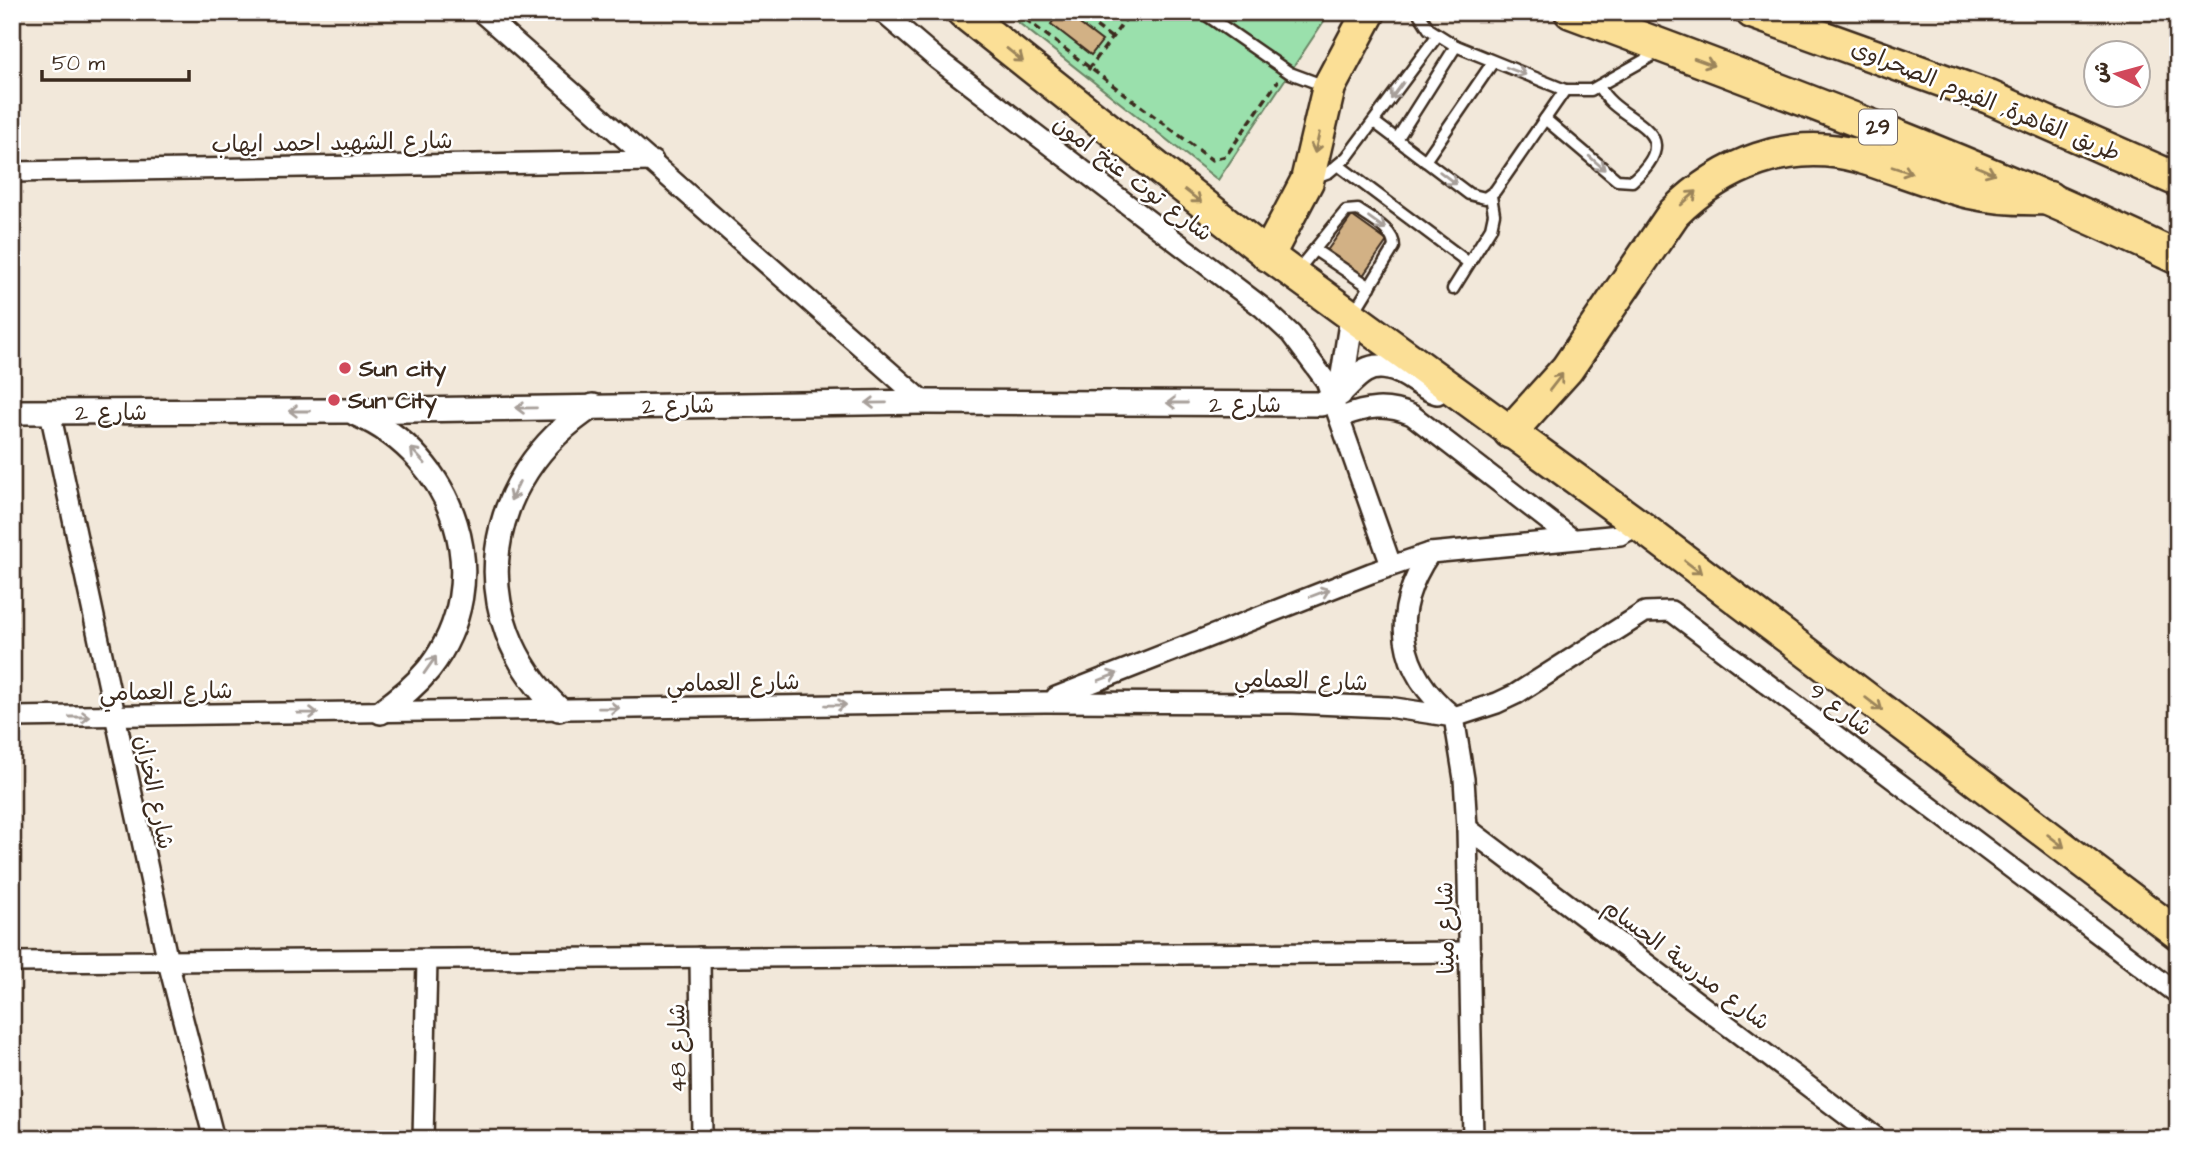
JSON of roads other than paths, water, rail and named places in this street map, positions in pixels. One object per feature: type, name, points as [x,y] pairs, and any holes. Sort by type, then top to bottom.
[{"type":"highway","points":[[1268,255],[1307,181],[1329,87],[1368,12]]},
{"type":"highway","name":"29","points":[[1571,12],[1902,136],[2049,198],[2178,258]]},
{"type":"highway","name":"طريق القاهرة, الفيوم الصحراوى","points":[[1752,12],[1989,97],[2178,180]]},
{"type":"highway","points":[[1510,432],[1567,369],[1674,213],[1691,196],[1731,169],[1773,155],[1804,151],[1835,152],[1968,191],[2021,199],[2049,198]]},
{"type":"main road","points":[[962,12],[1268,255],[1639,526],[2178,934]]},
{"type":"street","points":[[481,12],[924,402]]},
{"type":"street","name":"شارع توت عنخ امون","points":[[882,12],[937,59],[1263,308],[1291,334],[1315,363],[1338,404]]},
{"type":"street","name":"شارع الشهيد احمد ايهاب","points":[[12,172],[653,161]]},
{"type":"street","points":[[1352,317],[1338,404],[1391,565]]},
{"type":"street","points":[[1338,404],[1365,368],[1373,366],[1396,370],[1430,390],[1455,393]]},
{"type":"street","name":"شارع 2","points":[[12,412],[349,411],[924,402],[1338,404]]},
{"type":"street","points":[[1338,404],[1382,407],[1412,415],[1571,538]]},
{"type":"street","points":[[559,709],[532,681],[512,649],[498,600],[498,549],[511,500],[536,456],[572,420],[593,407]]},
{"type":"street","points":[[349,411],[377,423],[402,440],[424,461],[441,486],[461,543],[462,576],[458,609],[446,640],[430,668],[408,692],[381,712]]},
{"type":"street","name":"شارع الخزان","points":[[50,412],[113,716],[168,962],[214,1139]]},
{"type":"street","points":[[1045,702],[1391,565],[1430,553],[1571,538],[1620,536],[1639,526]]},
{"type":"street","points":[[1430,553],[1416,574],[1407,595],[1405,641],[1411,664],[1421,684],[1454,717]]},
{"type":"street","name":"شارع 9","points":[[1454,717],[1497,704],[1516,694],[1645,612],[1671,611],[2178,994]]},
{"type":"street","name":"شارع العمامي","points":[[12,717],[1045,702],[1292,703],[1388,707],[1454,717]]},
{"type":"street","name":"شارع مينا","points":[[1454,717],[1464,779],[1467,828],[1473,1139]]},
{"type":"street","name":"شارع مدرسة الحسام","points":[[1467,828],[1878,1139]]},
{"type":"street","points":[[12,962],[1470,952]]},
{"type":"street","name":"شارع 48","points":[[700,957],[702,1139]]},
{"type":"street","points":[[423,1139],[427,960]]},
{"type":"lane","points":[[1202,12],[1286,70],[1329,87]]},
{"type":"lane","points":[[1418,12],[1437,36],[1456,46],[1565,90],[1579,92],[1599,86],[1666,47]]},
{"type":"lane","points":[[1307,181],[1338,165],[1374,122],[1437,36]]},
{"type":"lane","points":[[1396,138],[1456,46]]},
{"type":"lane","points":[[1425,161],[1493,62]]},
{"type":"lane","points":[[1545,119],[1617,180],[1632,181],[1652,154],[1654,138],[1648,129],[1610,103],[1599,86]]},
{"type":"lane","points":[[1374,122],[1469,194],[1485,198],[1491,196],[1565,90]]},
{"type":"lane","points":[[1338,165],[1469,263]]},
{"type":"lane","points":[[1453,289],[1494,220],[1491,196]]},
{"type":"lane","points":[[1295,275],[1315,250],[1330,238],[1346,211],[1354,209],[1361,212],[1391,235],[1394,247],[1383,255],[1375,269],[1370,287],[1352,317]]},
{"type":"lane","points":[[1315,250],[1370,287]]},
{"type":"place","name":"Sun city","points":[[345,368]]},
{"type":"place","name":"Sun City","points":[[334,400]]}]
